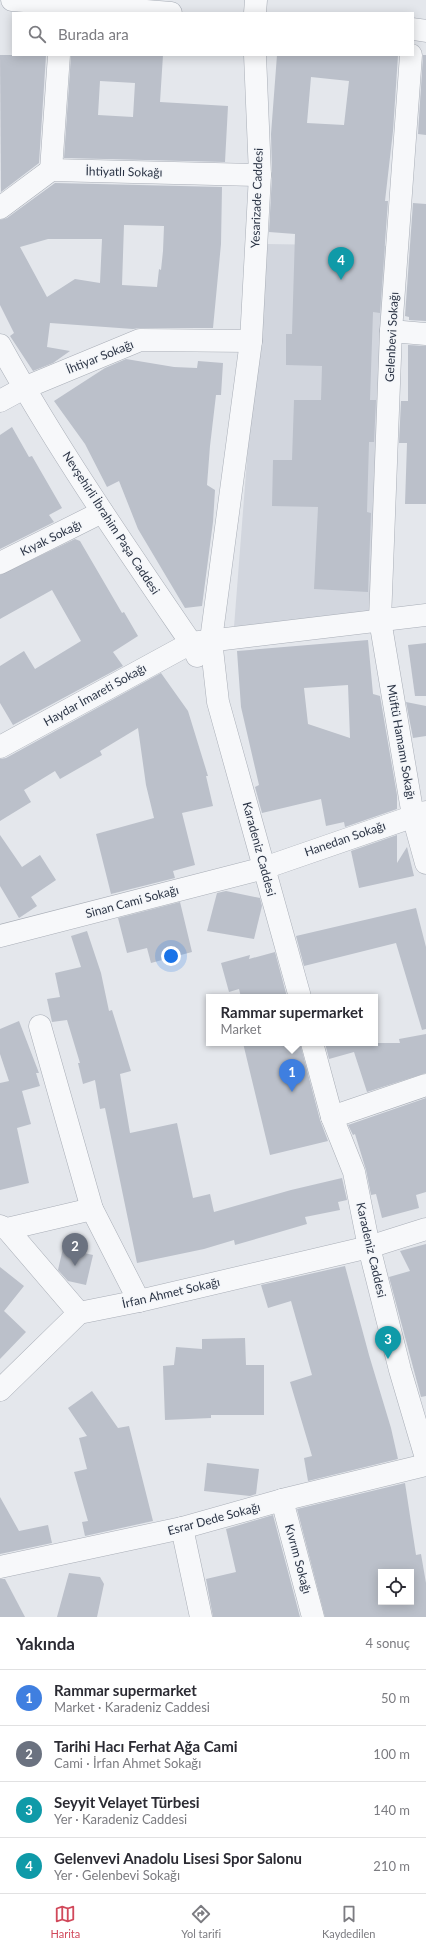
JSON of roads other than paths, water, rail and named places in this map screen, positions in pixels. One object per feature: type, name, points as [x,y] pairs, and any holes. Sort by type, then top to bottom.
[{"type":"street","points":[[12,0],[62,6],[155,12]]},
{"type":"street","points":[[254,12],[256,0]]},
{"type":"street","points":[[414,29],[426,31]]},
{"type":"street","points":[[0,208],[51,170],[59,56]]},
{"type":"street","name":"Yesarizade Caddesi","points":[[201,642],[250,341],[260,175],[256,56]]},
{"type":"street","name":"Gelenbevi Sokağı","points":[[380,620],[391,331],[411,56]]},
{"type":"street","name":"İhtiyatlı Sokağı","points":[[51,170],[260,175]]},
{"type":"street","points":[[391,331],[426,334]]},
{"type":"street","name":"İhtiyar Sokağı","points":[[0,401],[24,388],[140,340],[250,341]]},
{"type":"street","name":"Nevşehirli İbrahim Paşa Caddesi","points":[[0,345],[24,388],[102,512],[201,642],[218,702]]},
{"type":"street","name":"Kıyak Sokağı","points":[[0,563],[102,512]]},
{"type":"street","points":[[201,642],[380,620],[426,616]]},
{"type":"street","name":"Müftü Hamamı Sokağı","points":[[380,620],[420,814],[426,863]]},
{"type":"street","name":"Haydar İmareti Sokağı","points":[[0,746],[201,642]]},
{"type":"street","name":"Karadeniz Caddesi","points":[[218,702],[299,994]]},
{"type":"street","name":"Hanedan Sokağı","points":[[264,868],[420,814]]},
{"type":"street","name":"Sinan Cami Sokağı","points":[[0,936],[264,868]]},
{"type":"street","points":[[40,1026],[92,1209],[139,1301]]},
{"type":"street","name":"Karadeniz Caddesi","points":[[313,1046],[332,1117],[354,1172],[370,1247],[400,1370],[426,1458]]},
{"type":"street","points":[[332,1117],[426,1085]]},
{"type":"street","points":[[3,1227],[92,1209]]},
{"type":"street","points":[[0,1390],[79,1313],[3,1227]]},
{"type":"street","name":"İrfan Ahmet Sokağı","points":[[79,1313],[139,1301],[370,1247],[426,1229]]},
{"type":"street","name":"Esrar Dede Sokağı","points":[[0,1567],[182,1528],[282,1500],[426,1465]]},
{"type":"street","name":"Kıvrım Sokağı","points":[[282,1500],[313,1617]]},
{"type":"street","points":[[182,1528],[201,1617]]},
{"type":"place","name":"Gelenvevi Anadolu Lisesi Spor Salonu","points":[[341,280]]},
{"type":"place","name":"Rammar supermarket","points":[[292,1092]]},
{"type":"place","name":"Tarihi Hacı Ferhat Ağa Cami","points":[[75,1266]]},
{"type":"place","name":"Seyyit Velayet Türbesi","points":[[388,1359]]}]
